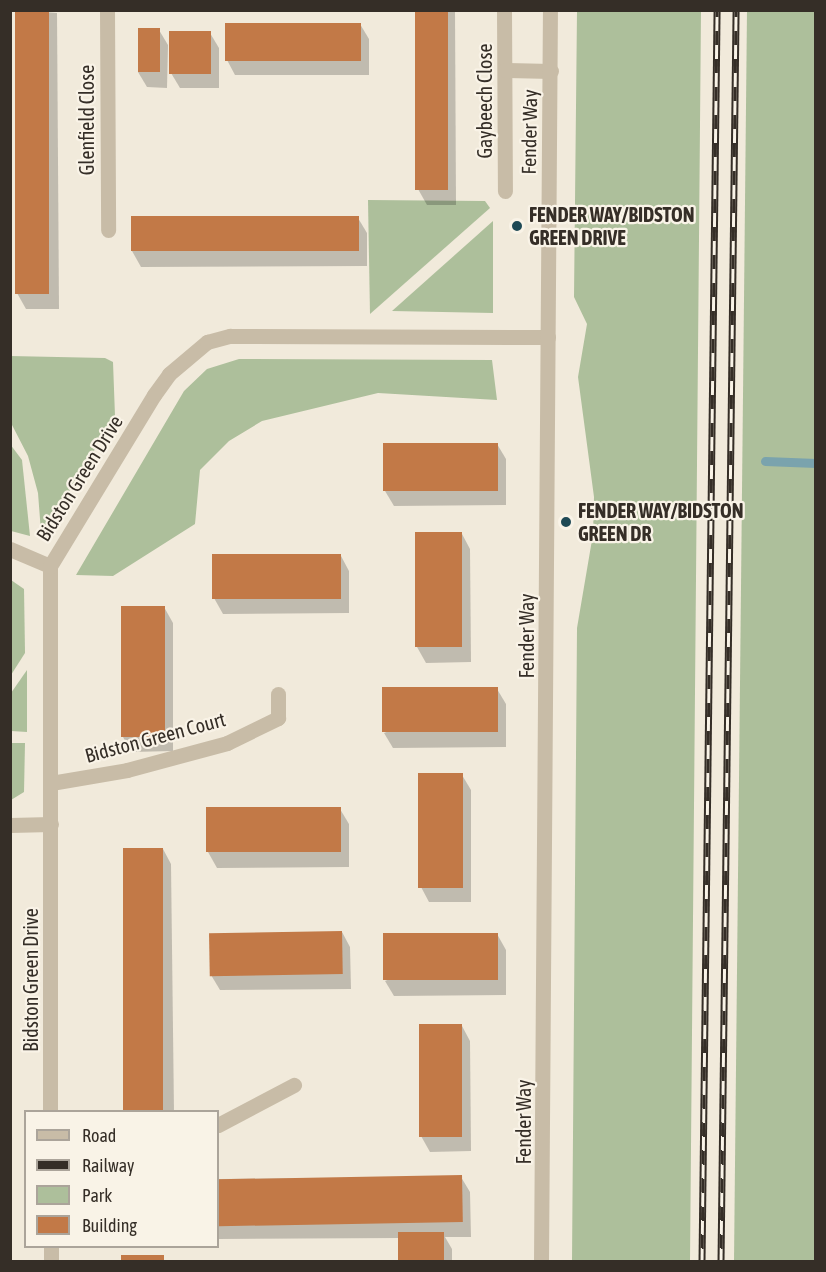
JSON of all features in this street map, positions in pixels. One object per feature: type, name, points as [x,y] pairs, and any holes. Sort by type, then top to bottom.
[{"type":"street","name":"Glenfield Close","points":[[107,10],[108,230]]},
{"type":"street","name":"Gaybeech Close","points":[[504,10],[505,191]]},
{"type":"street","name":"Fender Way","points":[[541,1262],[550,10]]},
{"type":"street","points":[[505,70],[551,71]]},
{"type":"street","name":"Bidston Green Drive","points":[[50,1110],[50,566],[154,395],[169,374],[207,342],[230,336],[548,337]]},
{"type":"street","points":[[10,549],[50,566]]},
{"type":"street","name":"Bidston Green Court","points":[[51,783],[127,770],[227,743],[278,717],[278,694]]},
{"type":"street","points":[[10,825],[51,824]]},
{"type":"street","points":[[219,1124],[294,1085]]},
{"type":"green space","points":[[577,11],[701,11],[690,1261],[572,1261],[577,628],[593,534],[594,497],[578,377],[587,324],[574,297]]},
{"type":"green space","points":[[747,11],[815,11],[815,1261],[734,1261]]},
{"type":"green space","points":[[368,200],[485,201],[490,208],[370,314]]},
{"type":"green space","points":[[493,221],[493,313],[392,311]]},
{"type":"green space","points":[[10,356],[105,358],[113,362],[115,416],[49,525],[41,532],[38,493],[28,456],[11,423]]},
{"type":"green space","points":[[239,359],[492,360],[497,400],[378,393],[262,421],[229,441],[200,470],[195,524],[113,576],[76,575],[184,391],[207,369]]},
{"type":"green space","points":[[10,444],[22,460],[30,536],[11,531]]},
{"type":"green space","points":[[11,580],[24,589],[25,653],[11,675]]},
{"type":"green space","points":[[27,670],[27,732],[11,731],[11,693]]},
{"type":"green space","points":[[10,743],[25,743],[24,792],[11,800]]},
{"type":"building","points":[[15,10],[49,10],[49,294],[15,294]]},
{"type":"building","points":[[415,10],[448,10],[448,190],[415,190]]},
{"type":"building","points":[[225,23],[361,23],[361,61],[225,61]]},
{"type":"building","points":[[138,28],[160,28],[160,72],[138,72]]},
{"type":"building","points":[[169,31],[211,31],[211,74],[169,74]]},
{"type":"building","points":[[131,216],[359,216],[359,251],[131,251]]},
{"type":"building","points":[[383,443],[498,443],[498,491],[383,491]]},
{"type":"building","points":[[415,532],[462,532],[462,647],[415,647]]},
{"type":"building","points":[[212,554],[341,554],[341,599],[212,599]]},
{"type":"building","points":[[121,606],[165,606],[165,737],[121,737]]},
{"type":"building","points":[[382,687],[498,687],[498,732],[382,732]]},
{"type":"building","points":[[418,773],[463,773],[463,888],[418,888]]},
{"type":"building","points":[[206,807],[341,807],[341,852],[206,852]]},
{"type":"building","points":[[123,848],[163,848],[163,1110],[123,1110]]},
{"type":"building","points":[[342,931],[343,974],[210,976],[209,933]]},
{"type":"building","points":[[383,933],[498,933],[498,980],[383,980]]},
{"type":"building","points":[[419,1024],[462,1024],[462,1137],[419,1137]]},
{"type":"building","points":[[462,1175],[463,1222],[219,1226],[219,1179]]},
{"type":"building","points":[[398,1232],[444,1232],[444,1262],[398,1262]]},
{"type":"building","points":[[121,1255],[164,1255],[164,1262],[121,1262]]},
{"type":"waterway","points":[[765,461],[816,463]]},
{"type":"railway","points":[[702,1262],[717,10]]},
{"type":"railway","points":[[721,1262],[736,10]]},
{"type":"place","name":"FENDER WAY/BIDSTON GREEN DRIVE","points":[[517,226]]},
{"type":"place","name":"FENDER WAY/BIDSTON GREEN DR","points":[[566,522]]}]
